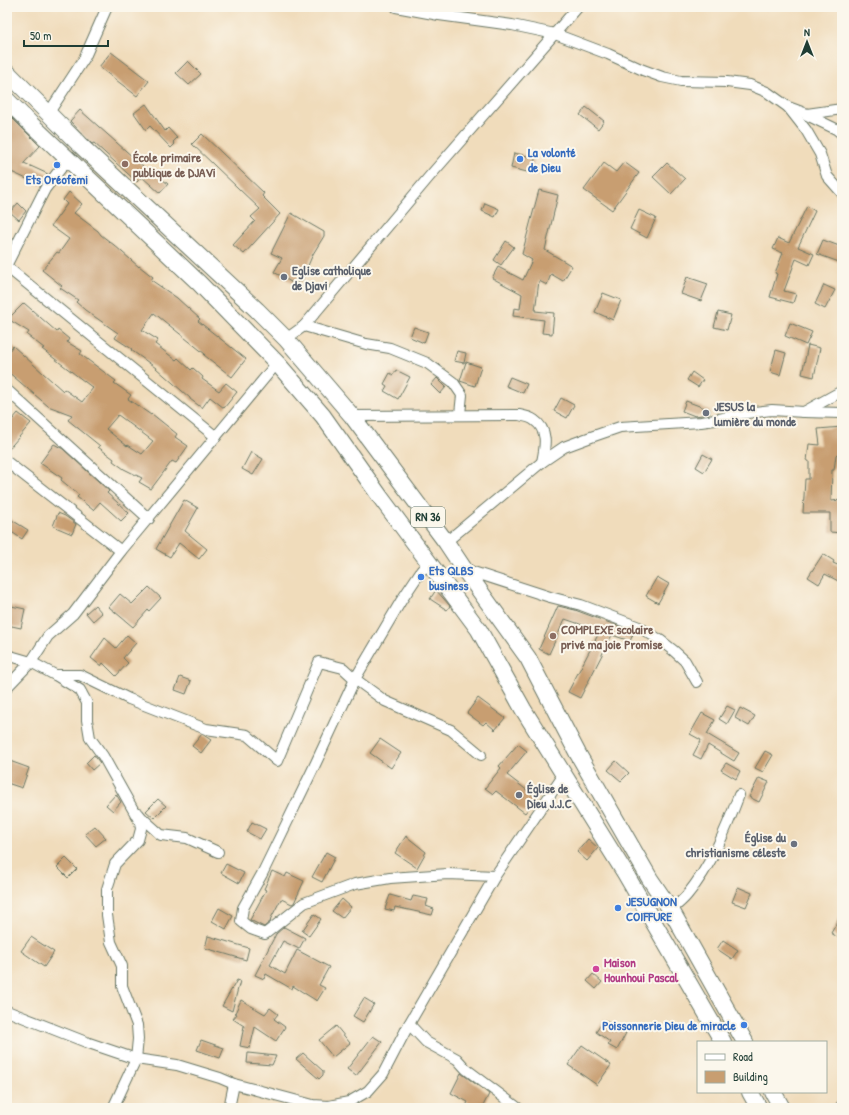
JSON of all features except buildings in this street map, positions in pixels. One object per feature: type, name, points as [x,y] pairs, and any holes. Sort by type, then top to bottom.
[{"type":"main road","name":"RN 36","points":[[7,72],[48,114],[257,310],[286,339],[352,416],[446,542],[528,658],[578,754],[650,879],[672,910],[744,1041]]},
{"type":"main road","name":"RN 36","points":[[7,100],[199,284],[277,363],[323,416],[428,563],[479,630],[523,709],[625,873],[722,1041]]},
{"type":"main road","points":[[751,1093],[759,1108]]},
{"type":"main road","points":[[774,1093],[782,1108]]},
{"type":"street","points":[[48,114],[84,58],[107,7]]},
{"type":"street","points":[[396,7],[439,15],[512,25],[554,34],[608,54],[662,77],[681,81],[727,82],[750,85],[767,92],[788,107],[807,114],[836,129],[842,134]]},
{"type":"street","points":[[286,339],[304,326],[429,177],[578,7]]},
{"type":"street","points":[[788,107],[806,130],[820,154],[827,176],[842,193]]},
{"type":"street","points":[[807,114],[842,109]]},
{"type":"street","points":[[7,264],[45,189],[68,159]]},
{"type":"street","points":[[7,267],[216,437]]},
{"type":"street","points":[[304,326],[366,344],[390,348],[427,363],[453,382],[462,395],[460,414]]},
{"type":"street","points":[[7,687],[31,662],[48,636],[73,614],[121,551],[277,363]]},
{"type":"street","points":[[7,390],[149,519]]},
{"type":"street","points":[[804,412],[842,391]]},
{"type":"street","points":[[446,542],[542,462],[564,447],[620,427],[700,422],[738,414],[772,410],[842,413]]},
{"type":"street","points":[[352,416],[460,414],[519,415],[534,420],[543,429],[546,442],[542,462]]},
{"type":"street","points":[[7,462],[121,551]]},
{"type":"street","points":[[428,563],[401,601],[354,679],[313,769],[262,874],[243,908],[242,921],[251,929],[265,934],[304,903],[355,884],[390,878],[448,874],[495,876]]},
{"type":"street","points":[[464,569],[550,597],[581,605],[614,616],[638,627],[660,640],[685,661],[697,682]]},
{"type":"street","points":[[7,655],[31,662],[80,690],[87,703],[87,720],[90,738],[104,756],[140,822],[138,840],[115,864],[107,889],[107,915],[111,942],[122,966],[122,986],[137,1025],[138,1039],[136,1059],[113,1108]]},
{"type":"street","points":[[55,675],[80,676],[129,699],[206,729],[247,735],[277,761],[320,662],[343,668],[354,679],[385,701],[451,730],[481,755]]},
{"type":"street","points":[[7,1011],[86,1042],[136,1059],[177,1065],[220,1078],[234,1084],[313,1105],[328,1107],[352,1105],[368,1091],[383,1074],[408,1024],[495,876],[564,776]]},
{"type":"street","points":[[123,791],[142,818],[161,835],[187,838],[218,852]]},
{"type":"street","points":[[672,910],[687,895],[700,877],[729,822],[738,795]]},
{"type":"street","points":[[408,1024],[426,1042],[457,1059],[466,1069],[518,1108]]},
{"type":"street","points":[[229,1108],[234,1084]]},
{"type":"place","name":"La volonté de Dieu","points":[[520,159]]},
{"type":"place","name":"École primaire publique de DJAVi","points":[[125,164]]},
{"type":"place","name":"Ets Oréofemi","points":[[57,165]]},
{"type":"place","name":"Eglise catholique de Djavi","points":[[284,277]]},
{"type":"place","name":"JESUS la lumière du monde","points":[[706,413]]},
{"type":"place","name":"Ets QLBS business","points":[[421,577]]},
{"type":"place","name":"COMPLEXE scolaire privé ma joie Promise","points":[[553,636]]},
{"type":"place","name":"Église de Dieu J.J.C","points":[[519,795]]},
{"type":"place","name":"Église du christianisme céleste","points":[[794,844]]},
{"type":"place","name":"JESUGNON COIFFURE","points":[[618,908]]},
{"type":"place","name":"Maison Hounhoui Pascal","points":[[596,969]]},
{"type":"place","name":"Poissonnerie Dieu de miracle","points":[[744,1025]]}]
